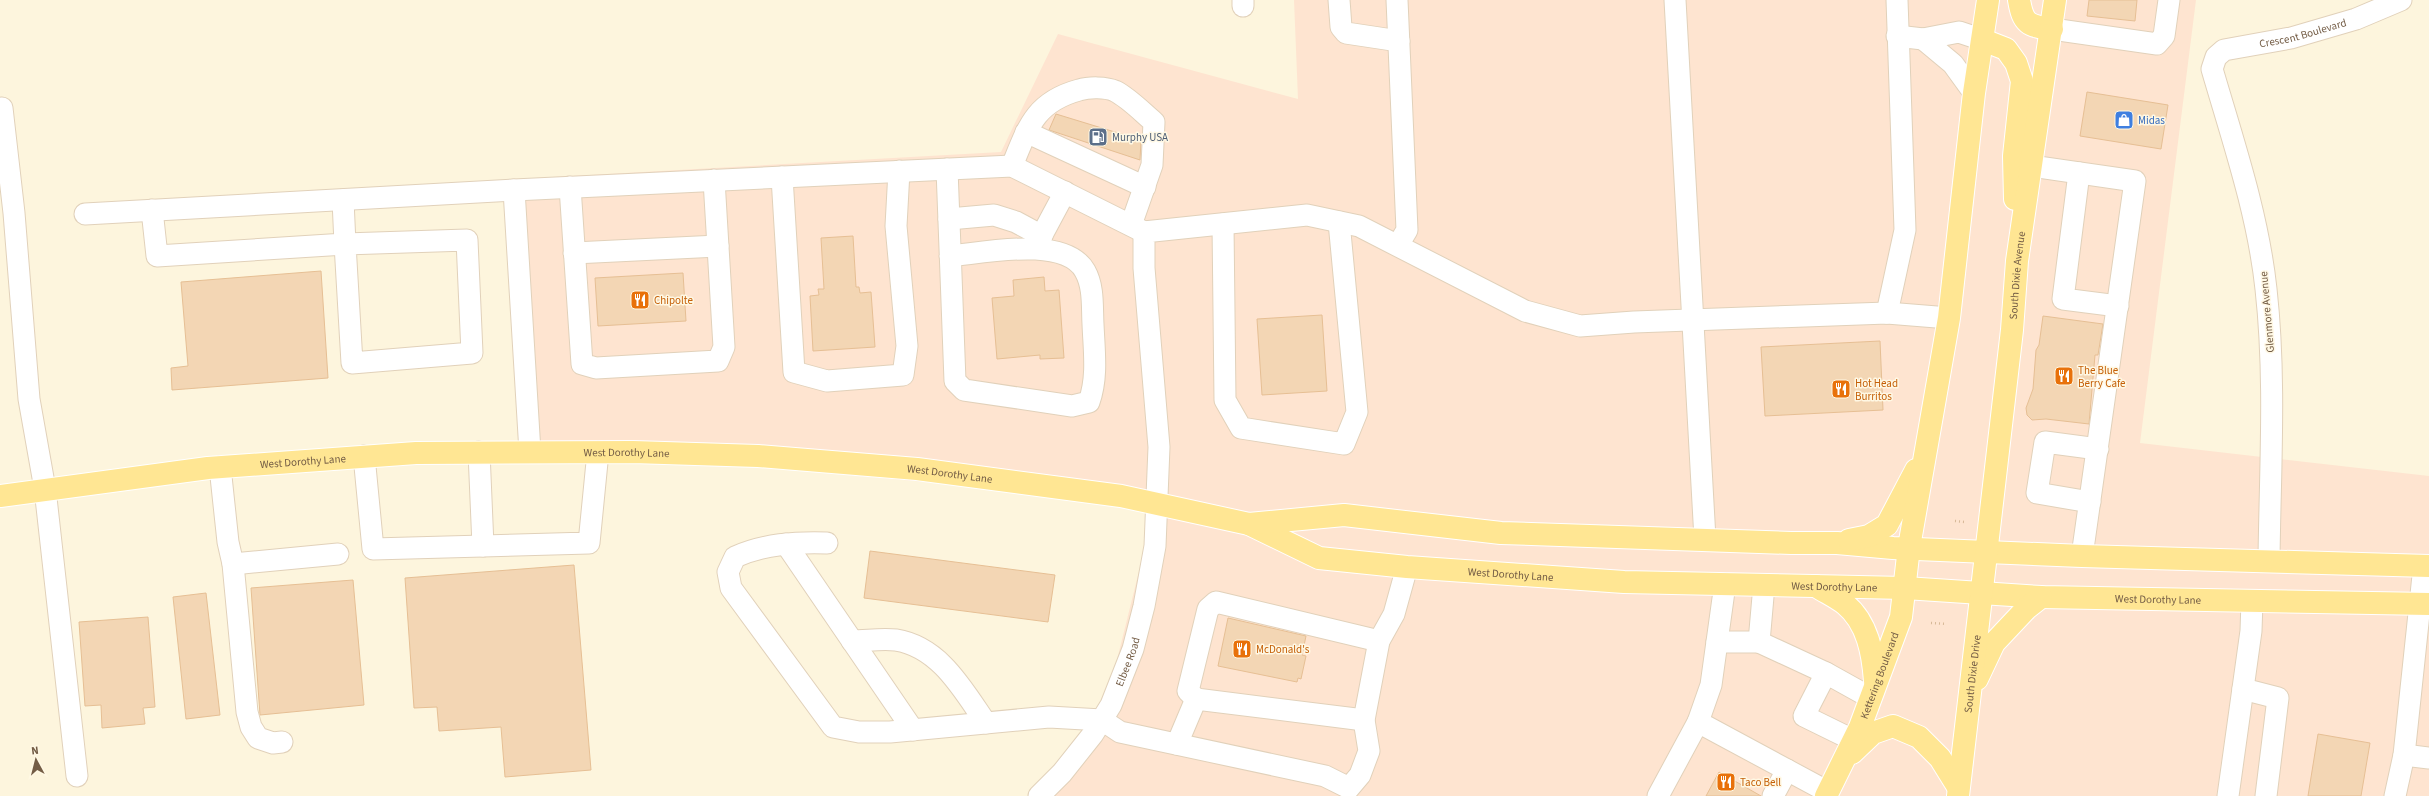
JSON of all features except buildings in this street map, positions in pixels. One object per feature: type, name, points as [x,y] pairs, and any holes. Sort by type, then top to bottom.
[{"type":"main road","points":[[1909,547],[1949,318],[1974,93],[1988,0]]},
{"type":"main road","points":[[2019,0],[2022,16],[2026,21],[2032,26],[2052,30]]},
{"type":"main road","name":"South Dixie Avenue","points":[[1985,551],[2012,330],[2017,261],[2052,30],[2055,0]]},
{"type":"main road","points":[[1983,40],[2006,49],[2016,63],[2022,81],[2014,156],[2017,261]]},
{"type":"main road","name":"West Dorothy Lane","points":[[0,496],[220,467],[364,456],[479,452],[598,452],[758,456],[846,463],[1064,488],[1157,503],[1249,524],[1320,558],[1407,567],[1624,582],[1905,588],[2041,597],[2425,605]]},
{"type":"main road","points":[[1837,543],[1869,536],[1887,525],[1925,453]]},
{"type":"main road","name":"West Dorothy Lane","points":[[1249,524],[1344,515],[1501,533],[1791,543],[1837,543],[2082,556],[2269,560],[2427,566]]},
{"type":"main road","name":"Kettering Boulevard","points":[[1857,743],[1873,692],[1901,618],[1909,547]]},
{"type":"main road","name":"South Dixie Drive","points":[[1958,792],[1985,551]]},
{"type":"main road","points":[[1816,586],[1846,605],[1858,620],[1870,642],[1874,655],[1873,692]]},
{"type":"main road","points":[[1968,698],[1994,642],[2027,608],[2041,597]]},
{"type":"main road","points":[[1827,794],[1844,762],[1857,743],[1873,733],[1893,726],[1919,737],[1940,758],[1958,792]]},
{"type":"street","points":[[1339,0],[1341,27],[1346,33],[1399,42]]},
{"type":"street","points":[[1397,0],[1407,230],[1398,245]]},
{"type":"street","points":[[1675,0],[1705,539]]},
{"type":"street","points":[[1887,313],[1905,230],[1897,36],[1897,0]]},
{"type":"street","points":[[2052,30],[2157,44],[2164,36],[2169,0]]},
{"type":"street","name":"Crescent Boulevard","points":[[2212,69],[2216,57],[2224,50],[2291,38],[2356,19],[2401,0]]},
{"type":"street","points":[[1897,36],[1923,39],[1959,32],[1983,40]]},
{"type":"street","points":[[1923,39],[1953,64],[1974,93]]},
{"type":"street","name":"Glenmore Avenue","points":[[2212,69],[2247,192],[2258,238],[2266,288],[2270,338],[2271,405],[2269,560]]},
{"type":"street","points":[[1012,166],[1026,132],[1040,109],[1064,94],[1087,87],[1115,91],[1154,122],[1152,165],[1145,187],[1138,229]]},
{"type":"street","points":[[2,108],[14,213],[29,399],[45,489],[77,776]]},
{"type":"street","points":[[1026,132],[1145,187]]},
{"type":"street","points":[[85,214],[570,187],[1012,166],[1138,229],[1223,224],[1308,215],[1359,226],[1525,311],[1580,326],[1887,313],[1949,318]]},
{"type":"street","points":[[2031,166],[2135,181],[2082,556]]},
{"type":"street","points":[[947,169],[955,381],[964,390],[1072,406],[1089,402],[1095,386],[1092,289],[1085,270],[1067,254],[1038,242],[1016,222],[994,215],[949,219]]},
{"type":"street","points":[[782,177],[794,372],[827,381],[903,375],[907,346],[896,226],[898,171]]},
{"type":"street","points":[[2079,173],[2063,299],[2118,306]]},
{"type":"street","points":[[570,187],[582,364],[596,368],[718,361],[724,347],[714,180]]},
{"type":"street","points":[[514,190],[530,452]]},
{"type":"street","points":[[1038,242],[1065,192]]},
{"type":"street","points":[[152,210],[157,256],[346,244],[467,240],[472,353],[352,363],[346,244],[343,200]]},
{"type":"street","points":[[1223,224],[1225,400],[1241,428],[1344,444],[1357,412],[1339,222]]},
{"type":"street","name":"Elbee Road","points":[[1039,796],[1062,773],[1102,720],[1111,705],[1133,649],[1144,606],[1155,546],[1160,447],[1144,268],[1138,229]]},
{"type":"street","points":[[950,256],[1038,242]]},
{"type":"street","points":[[574,253],[718,246]]},
{"type":"street","points":[[2090,502],[2037,493],[2045,442],[2098,450]]},
{"type":"street","points":[[479,452],[483,546]]},
{"type":"street","points":[[364,456],[373,549],[589,544],[598,452]]},
{"type":"street","points":[[220,467],[228,542],[233,564],[247,712],[251,727],[258,738],[273,743],[282,742]]},
{"type":"street","points":[[827,543],[786,544],[752,549],[735,557],[728,572],[731,588],[833,726],[858,732],[913,730],[1049,718],[1102,720],[1120,732],[1325,776],[1349,788],[1360,775],[1369,751],[1364,720],[1379,641],[1394,614],[1407,567]]},
{"type":"street","points":[[786,544],[913,730]]},
{"type":"street","points":[[233,564],[338,554]]},
{"type":"street","points":[[2395,796],[2404,754],[2425,605],[2427,566]]},
{"type":"street","points":[[1658,796],[1698,722],[1711,685],[1725,584]]},
{"type":"street","points":[[1759,642],[1764,585]]},
{"type":"street","points":[[2228,796],[2251,631],[2252,601]]},
{"type":"street","points":[[1364,720],[1196,699],[1188,690],[1208,609],[1216,602],[1379,641]]},
{"type":"street","points":[[852,641],[896,640],[926,651],[950,671],[986,723]]},
{"type":"street","points":[[1717,642],[1759,642],[1826,673],[1873,692]]},
{"type":"street","points":[[1826,673],[1804,716],[1857,743]]},
{"type":"street","points":[[2243,689],[2278,698],[2266,796]]},
{"type":"street","points":[[1177,744],[1196,699]]},
{"type":"street","points":[[1698,722],[1787,770],[1827,794]]},
{"type":"street","points":[[2404,754],[2429,758]]},
{"type":"street","points":[[1774,796],[1787,770]]},
{"type":"path","points":[[1955,521],[1965,522]]},
{"type":"path","points":[[1931,623],[1946,624]]},
{"type":"shaded area","points":[[1294,0],[2196,0],[2140,443],[2429,476],[2429,796],[1038,796],[1102,720],[1156,503],[598,452],[530,452],[518,179],[1001,152],[1058,34],[1298,99]]},
{"type":"place","name":"Midas","points":[[2124,120]]},
{"type":"place","name":"Murphy USA","points":[[1098,137]]},
{"type":"place","name":"Chipolte","points":[[640,300]]},
{"type":"place","name":"The Blue Berry Cafe","points":[[2064,376]]},
{"type":"place","name":"Hot Head Burritos","points":[[1841,389]]},
{"type":"place","name":"McDonald's","points":[[1242,649]]},
{"type":"place","name":"Taco Bell","points":[[1726,782]]}]
